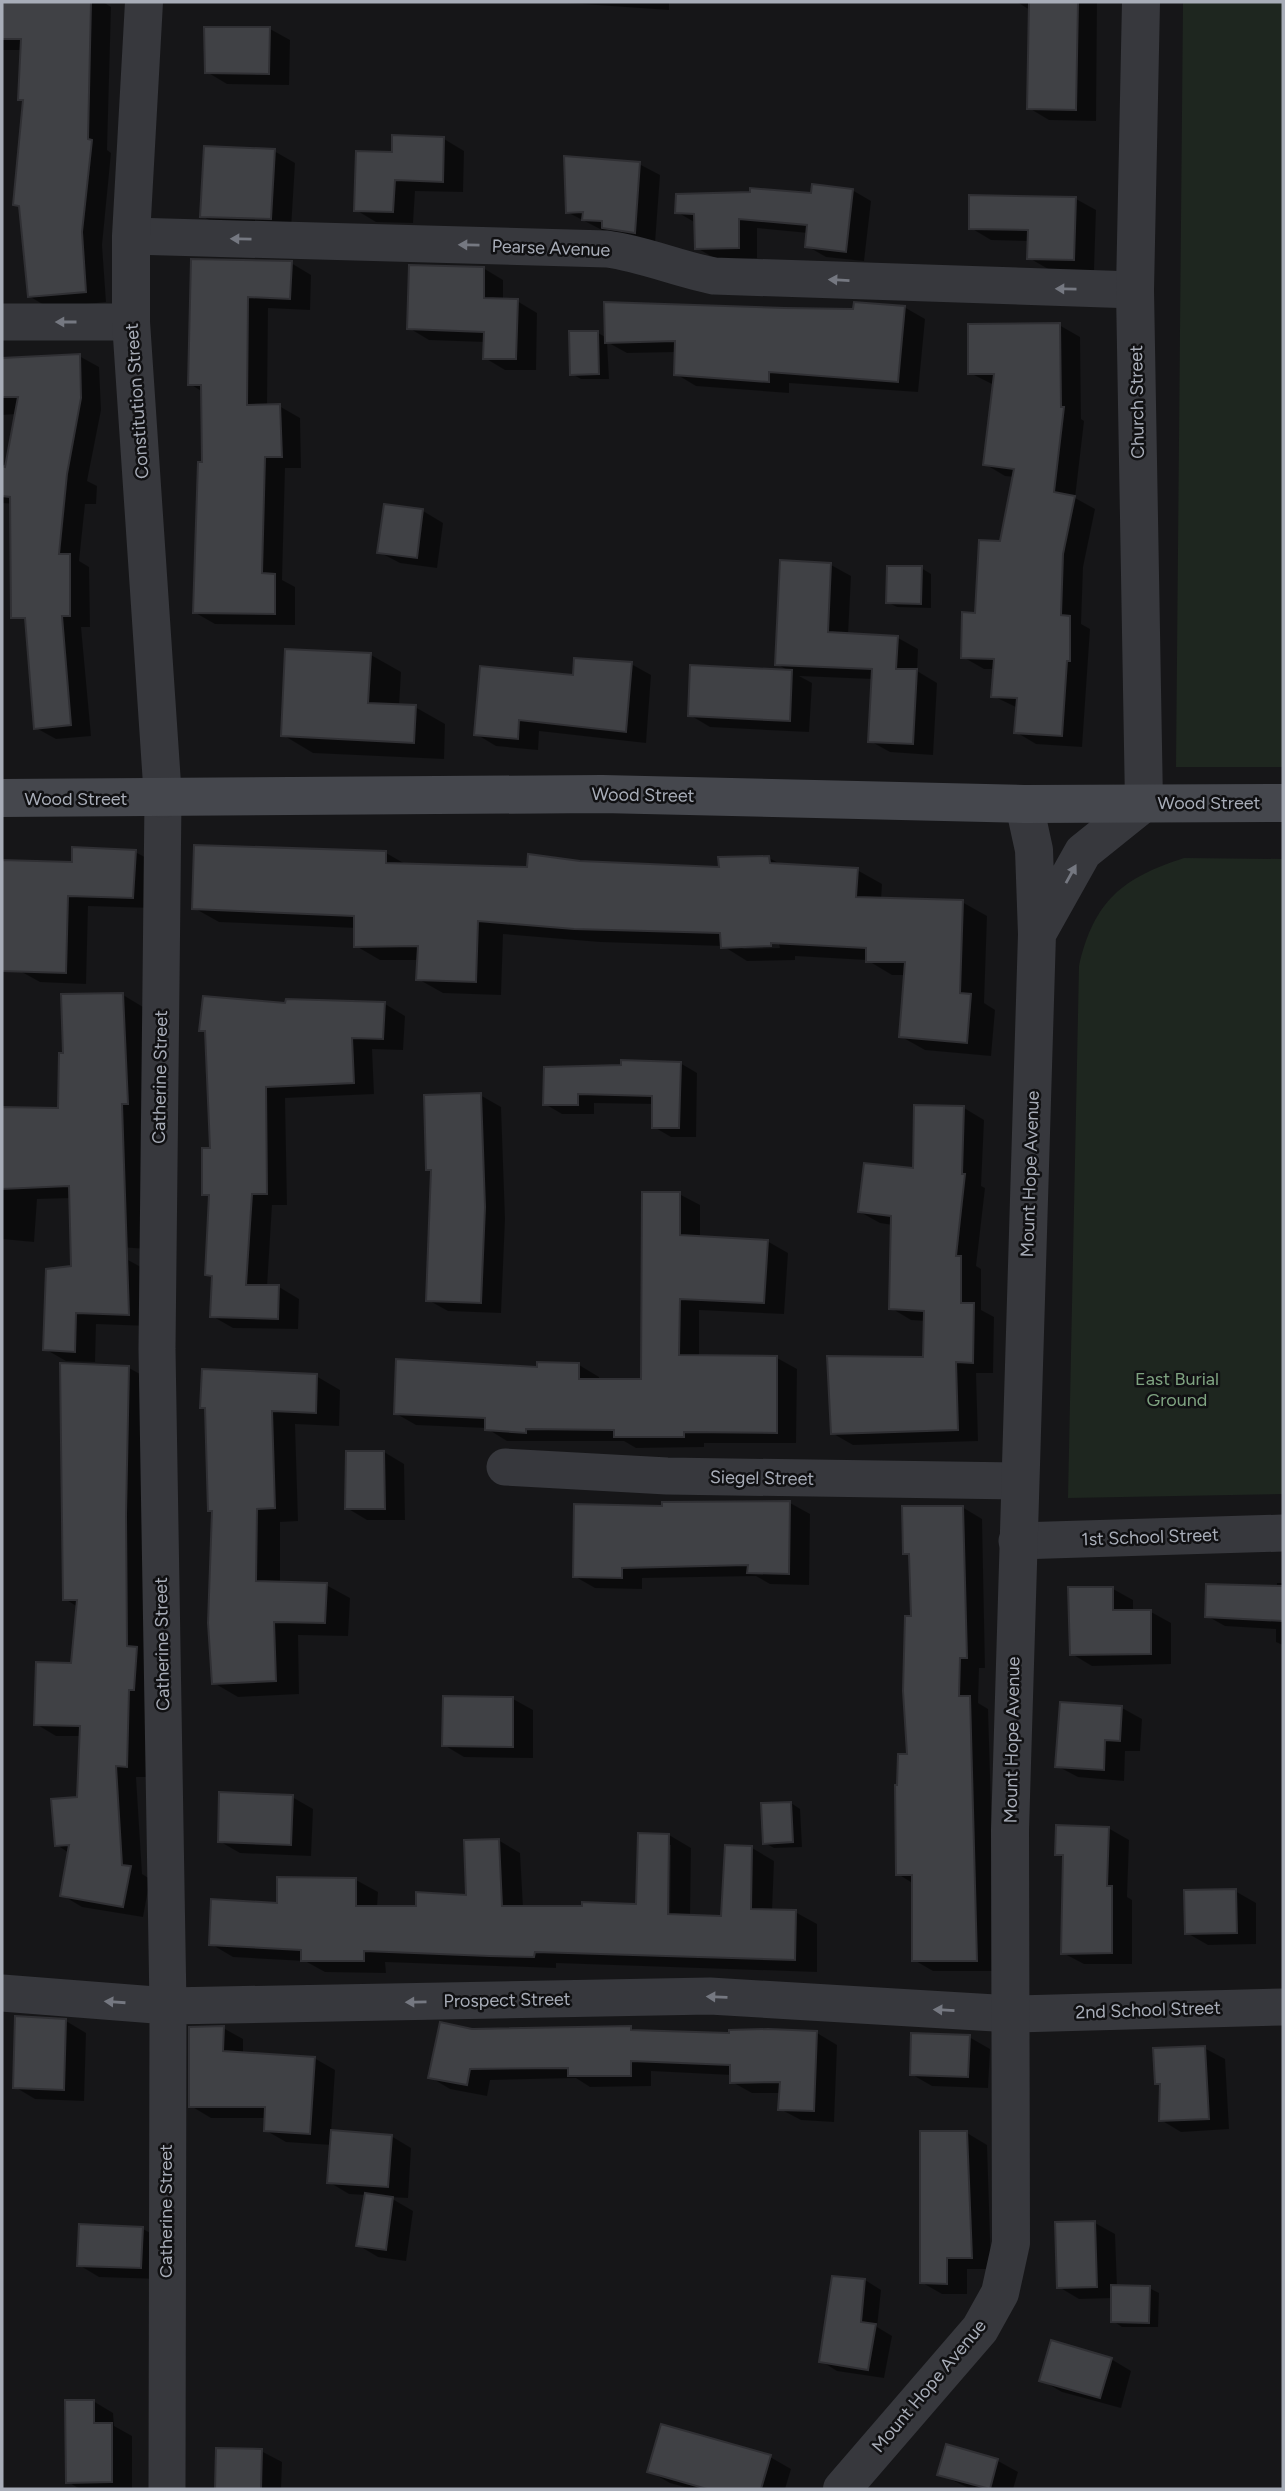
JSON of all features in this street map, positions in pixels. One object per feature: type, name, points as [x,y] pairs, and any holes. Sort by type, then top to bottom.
[{"type":"main road","name":"Wood Street","points":[[2,798],[602,794],[1024,804],[1283,803]]},
{"type":"street","name":"Constitution Street","points":[[144,2],[131,236],[131,322],[163,799]]},
{"type":"street","name":"Church Street","points":[[1141,2],[1135,290],[1144,803]]},
{"type":"street","name":"Pearse Avenue","points":[[131,236],[607,249],[631,252],[671,267],[714,276],[1135,290]]},
{"type":"street","points":[[2,322],[131,322]]},
{"type":"street","name":"Catherine Street","points":[[163,799],[157,1349],[168,2006],[167,2489]]},
{"type":"street","name":"Mount Hope Avenue","points":[[1038,934],[1083,852],[1144,803]]},
{"type":"street","name":"Mount Hope Avenue","points":[[842,2489],[981,2329],[1000,2293],[1011,2243],[1010,1829],[1038,934],[1034,850],[1024,804]]},
{"type":"street","name":"Siegel Street","points":[[505,1467],[667,1476],[1019,1481]]},
{"type":"street","name":"1st School Street","points":[[1017,1541],[1283,1533]]},
{"type":"street","name":"Prospect Street","points":[[2,1993],[168,2006],[710,1996],[1012,2014]]},
{"type":"street","name":"2nd School Street","points":[[1012,2014],[1283,2007]]},
{"type":"green space","points":[[1183,2],[1283,2],[1283,767],[1176,767]]},
{"type":"green space","name":"East Burial Ground","points":[[1184,858],[1283,859],[1283,1494],[1068,1498],[1079,966],[1093,925],[1114,895],[1144,874]]},
{"type":"building","points":[[2,2],[91,2],[88,139],[92,140],[82,232],[86,292],[28,297],[19,206],[13,205],[23,100],[18,100],[21,39],[2,39]]},
{"type":"building","points":[[1029,2],[1078,2],[1076,110],[1027,109]]},
{"type":"building","points":[[204,27],[270,27],[269,74],[205,73]]},
{"type":"building","points":[[392,135],[444,137],[443,182],[395,180],[393,212],[354,211],[356,151],[392,152]]},
{"type":"building","points":[[204,146],[275,149],[271,219],[200,217]]},
{"type":"building","points":[[564,156],[640,162],[635,233],[602,228],[602,221],[582,220],[583,212],[566,213]]},
{"type":"building","points":[[812,184],[853,189],[846,252],[805,247],[807,225],[739,219],[739,248],[695,249],[694,214],[675,213],[676,194],[750,192],[750,188],[811,193]]},
{"type":"building","points":[[969,195],[1076,197],[1074,260],[1027,259],[1028,230],[969,229]]},
{"type":"building","points":[[191,259],[292,261],[290,299],[248,297],[247,405],[280,404],[282,457],[265,457],[262,573],[275,574],[275,614],[193,613],[198,462],[202,462],[201,385],[188,385]]},
{"type":"building","points":[[409,265],[484,267],[484,298],[518,299],[516,359],[483,359],[484,332],[407,329]]},
{"type":"building","points":[[604,302],[853,309],[854,302],[905,306],[898,382],[769,372],[769,382],[674,375],[675,341],[605,343]]},
{"type":"building","points":[[1060,323],[1061,407],[1064,407],[1054,492],[1075,496],[1063,554],[1061,615],[1070,616],[1070,661],[1067,661],[1062,736],[1014,733],[1017,698],[991,697],[994,659],[961,658],[962,612],[975,613],[979,540],[1000,541],[1014,469],[983,465],[994,374],[968,374],[968,324]]},
{"type":"building","points":[[569,331],[598,331],[599,374],[570,375]]},
{"type":"building","points":[[80,354],[81,398],[67,474],[59,554],[70,554],[70,616],[62,616],[71,725],[34,729],[25,618],[11,618],[10,497],[2,496],[2,466],[5,467],[18,397],[2,397],[2,358]]},
{"type":"building","points":[[384,504],[423,509],[417,558],[377,553]]},
{"type":"building","points":[[780,560],[831,563],[828,632],[898,636],[896,669],[917,669],[913,744],[868,742],[872,669],[775,665]]},
{"type":"building","points":[[887,566],[922,566],[921,604],[886,603]]},
{"type":"building","points":[[285,649],[371,653],[368,703],[416,705],[414,743],[281,736]]},
{"type":"building","points":[[574,658],[632,662],[626,732],[519,720],[518,739],[474,735],[480,666],[573,675]]},
{"type":"building","points":[[690,665],[792,670],[790,721],[688,716]]},
{"type":"building","points":[[194,845],[386,851],[386,863],[527,867],[528,854],[580,861],[719,867],[718,857],[769,856],[770,863],[858,868],[856,897],[963,900],[960,993],[971,994],[967,1043],[899,1037],[905,962],[866,962],[866,948],[771,943],[771,946],[721,948],[720,933],[574,929],[478,921],[476,982],[416,980],[418,946],[354,947],[354,916],[192,909]]},
{"type":"building","points":[[72,847],[136,850],[133,898],[68,896],[66,973],[2,971],[2,860],[72,862]]},
{"type":"building","points":[[123,993],[128,1104],[122,1104],[129,1315],[76,1313],[75,1352],[43,1350],[46,1269],[71,1266],[69,1186],[2,1189],[2,1107],[58,1108],[59,1053],[63,1053],[61,994]]},
{"type":"building","points":[[203,996],[285,1003],[286,999],[385,1002],[383,1039],[352,1038],[354,1083],[266,1087],[267,1194],[252,1194],[246,1285],[279,1285],[278,1319],[210,1317],[212,1276],[205,1275],[209,1195],[202,1195],[202,1148],[210,1148],[205,1031],[199,1031]]},
{"type":"building","points":[[621,1060],[681,1062],[679,1128],[652,1128],[652,1096],[578,1094],[578,1105],[543,1105],[544,1067],[621,1065]]},
{"type":"building","points":[[481,1093],[485,1207],[481,1303],[426,1301],[431,1170],[426,1170],[424,1095]]},
{"type":"building","points":[[914,1105],[964,1106],[962,1174],[965,1174],[956,1256],[961,1256],[961,1303],[974,1303],[973,1363],[956,1362],[958,1430],[831,1434],[827,1356],[923,1357],[924,1311],[889,1309],[891,1216],[858,1212],[864,1163],[913,1168]]},
{"type":"building","points":[[642,1192],[680,1192],[680,1235],[768,1240],[764,1303],[680,1299],[679,1355],[777,1356],[777,1433],[684,1432],[684,1437],[614,1437],[614,1430],[526,1429],[526,1433],[485,1430],[485,1418],[394,1414],[396,1359],[537,1367],[537,1362],[579,1363],[579,1379],[641,1379]]},
{"type":"building","points":[[60,1363],[129,1366],[127,1646],[137,1647],[134,1690],[129,1690],[127,1767],[116,1766],[122,1865],[131,1866],[123,1907],[60,1896],[69,1845],[55,1846],[51,1799],[77,1797],[80,1726],[34,1725],[36,1662],[71,1663],[77,1600],[63,1600]]},
{"type":"building","points":[[202,1369],[317,1374],[316,1413],[272,1411],[275,1508],[257,1509],[256,1581],[327,1583],[325,1623],[274,1622],[276,1681],[212,1684],[208,1623],[212,1511],[208,1511],[205,1408],[200,1408]]},
{"type":"building","points":[[346,1451],[384,1451],[385,1509],[345,1509]]},
{"type":"building","points":[[790,1501],[789,1574],[747,1573],[748,1565],[622,1568],[622,1578],[573,1577],[574,1504],[662,1506],[662,1502]]},
{"type":"building","points":[[902,1506],[963,1506],[967,1658],[960,1658],[959,1696],[970,1696],[977,1961],[912,1961],[912,1875],[896,1875],[895,1785],[898,1754],[907,1754],[903,1691],[905,1616],[911,1616],[909,1554],[903,1554]]},
{"type":"building","points":[[1206,1584],[1283,1586],[1283,1621],[1205,1617]]},
{"type":"building","points":[[1068,1587],[1113,1587],[1113,1610],[1151,1610],[1151,1654],[1070,1655]]},
{"type":"building","points":[[443,1696],[513,1697],[513,1747],[442,1746]]},
{"type":"building","points":[[1060,1702],[1122,1706],[1120,1741],[1105,1740],[1104,1770],[1055,1767]]},
{"type":"building","points":[[219,1792],[293,1795],[291,1845],[218,1842]]},
{"type":"building","points":[[791,1802],[793,1842],[763,1844],[761,1803]]},
{"type":"building","points":[[1056,1825],[1109,1827],[1107,1886],[1112,1886],[1112,1953],[1061,1954],[1063,1855],[1055,1855]]},
{"type":"building","points":[[638,1833],[669,1834],[668,1914],[721,1916],[725,1845],[752,1846],[751,1909],[796,1910],[795,1960],[535,1952],[534,1957],[364,1951],[364,1961],[301,1961],[301,1950],[209,1945],[211,1899],[277,1903],[277,1877],[356,1878],[356,1906],[416,1906],[416,1892],[466,1895],[464,1840],[499,1839],[502,1906],[582,1906],[582,1902],[636,1904]]},
{"type":"building","points":[[1236,1889],[1237,1933],[1185,1934],[1184,1890]]},
{"type":"building","points":[[15,2016],[66,2019],[64,2090],[13,2088]]},
{"type":"building","points":[[440,2022],[472,2029],[631,2026],[631,2030],[729,2033],[729,2030],[768,2029],[817,2031],[814,2111],[778,2110],[780,2082],[730,2083],[730,2065],[631,2061],[631,2076],[568,2076],[568,2068],[470,2069],[467,2085],[428,2078]]},
{"type":"building","points":[[224,2026],[223,2051],[315,2057],[310,2134],[264,2131],[265,2107],[189,2107],[189,2027]]},
{"type":"building","points":[[911,2033],[970,2035],[968,2077],[910,2075]]},
{"type":"building","points":[[1205,2046],[1209,2119],[1159,2121],[1160,2084],[1155,2084],[1153,2048]]},
{"type":"building","points":[[331,2130],[392,2135],[388,2187],[327,2183]]},
{"type":"building","points":[[920,2131],[967,2131],[972,2258],[947,2258],[947,2284],[920,2283]]},
{"type":"building","points":[[365,2193],[393,2197],[386,2250],[356,2246]]},
{"type":"building","points":[[1095,2221],[1097,2287],[1057,2288],[1055,2222]]},
{"type":"building","points":[[79,2224],[143,2227],[141,2268],[77,2266]]},
{"type":"building","points":[[832,2276],[865,2279],[861,2322],[876,2324],[868,2370],[819,2362]]},
{"type":"building","points":[[1111,2285],[1150,2286],[1149,2323],[1111,2322]]},
{"type":"building","points":[[1051,2340],[1112,2358],[1100,2398],[1039,2381]]},
{"type":"building","points":[[65,2400],[94,2400],[94,2423],[112,2423],[112,2482],[66,2483]]},
{"type":"building","points":[[661,2424],[771,2455],[761,2489],[707,2489],[647,2472]]},
{"type":"building","points":[[946,2444],[998,2459],[990,2489],[937,2475]]},
{"type":"building","points":[[216,2448],[262,2449],[261,2489],[215,2489]]}]
